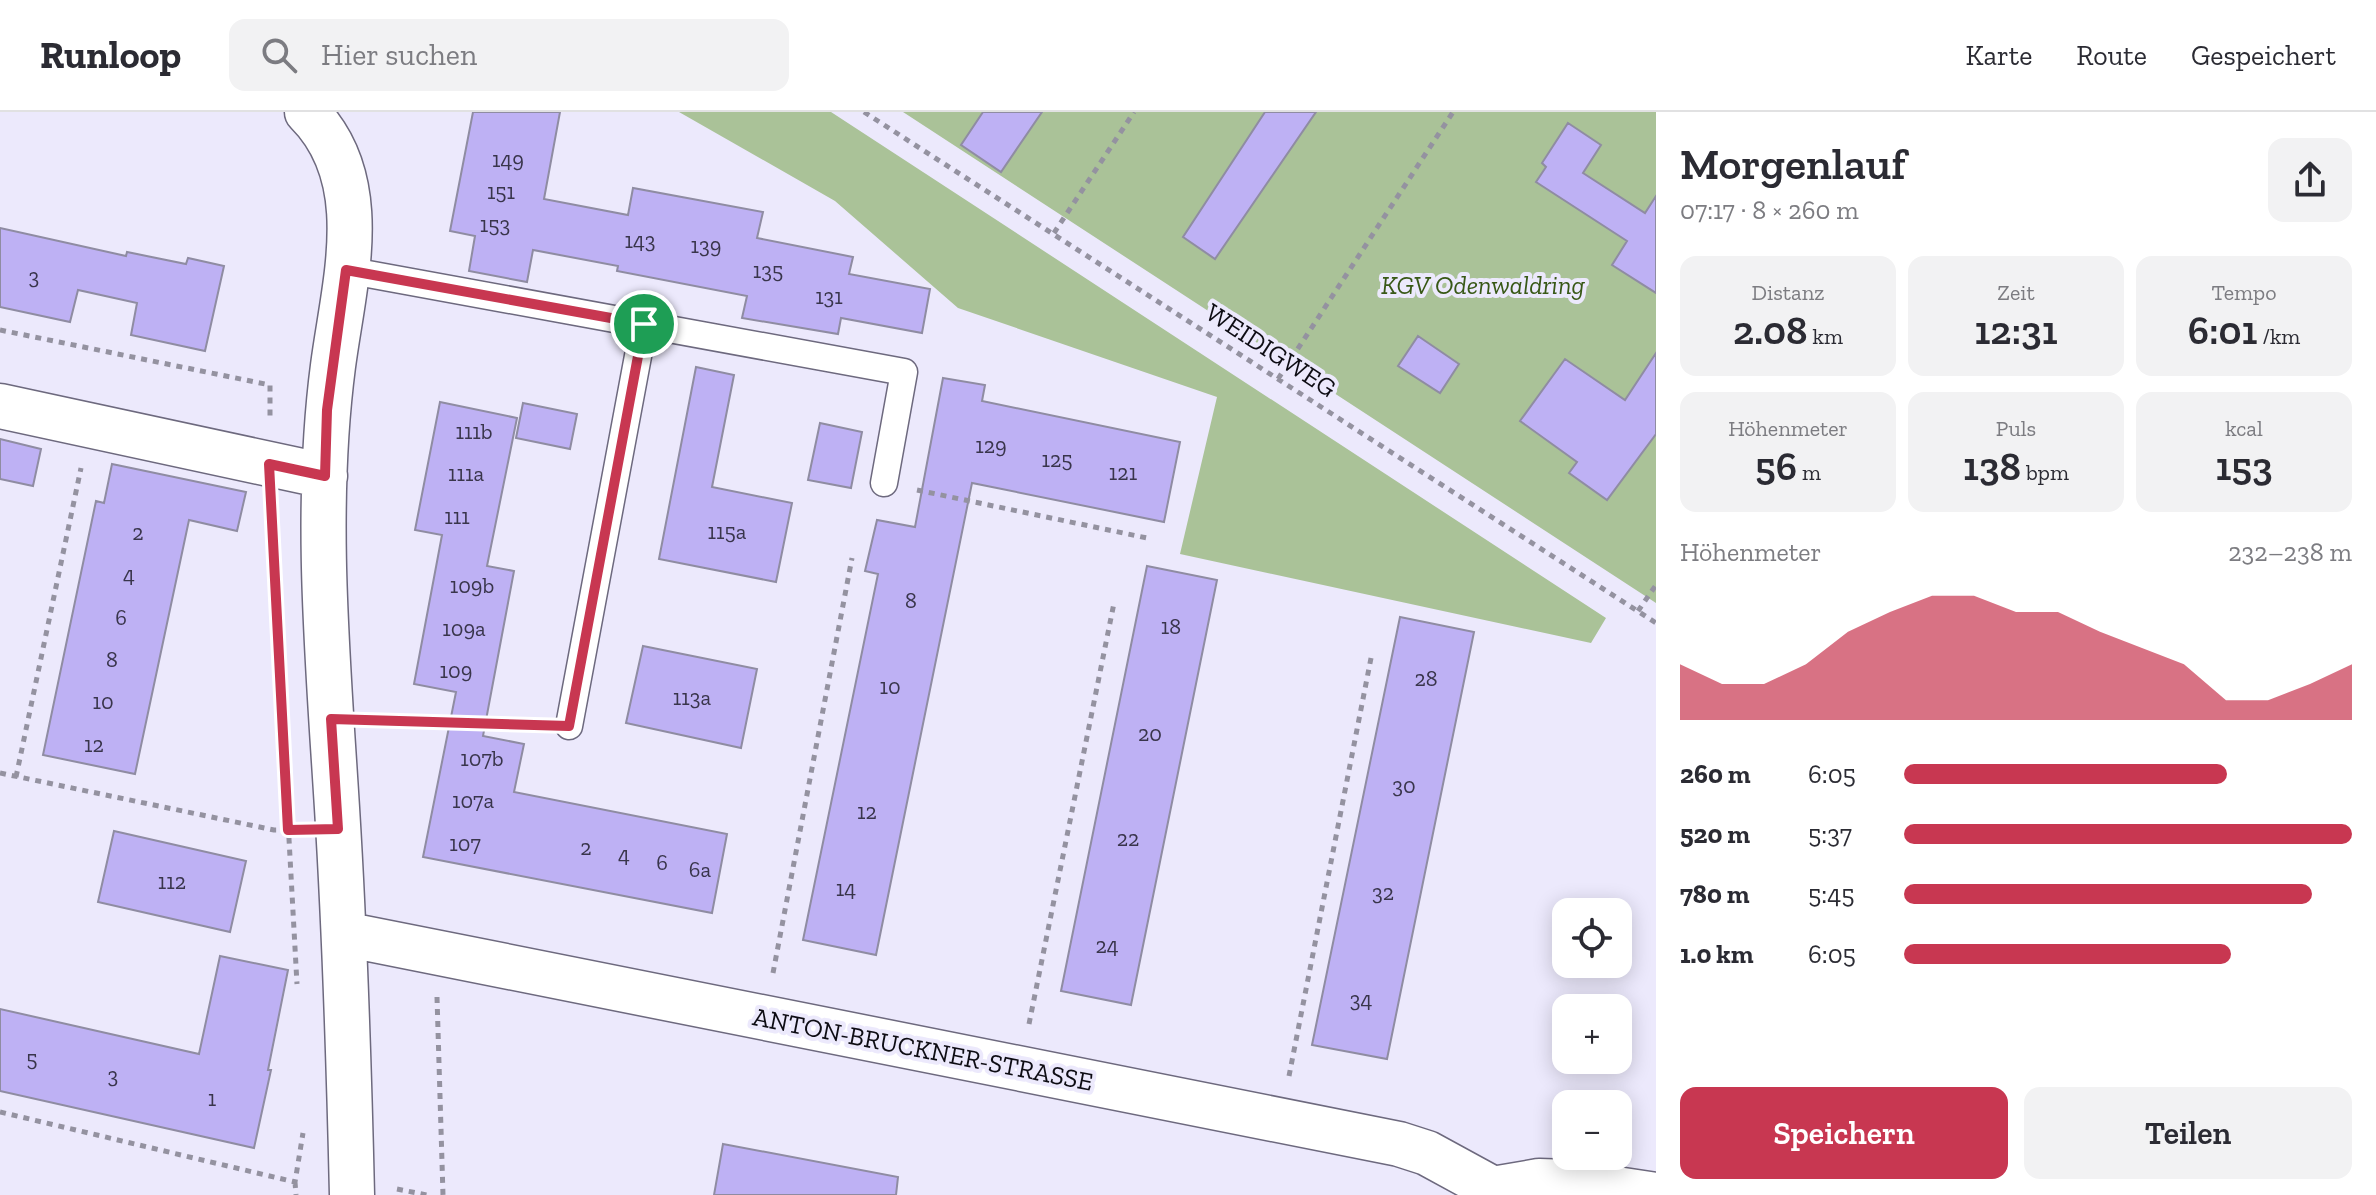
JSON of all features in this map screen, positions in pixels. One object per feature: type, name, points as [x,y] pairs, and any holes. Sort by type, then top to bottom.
[{"type":"street","points":[[307,112],[329,140],[345,175],[350,216],[327,410],[325,476],[331,719],[344,934],[352,1195]]},
{"type":"street","points":[[0,406],[325,476]]},
{"type":"street","name":"ANTON-BRUCKNER-STRASSE","points":[[344,934],[1399,1144],[1427,1153],[1492,1192]]},
{"type":"street","points":[[1492,1192],[1539,1181],[1570,1182],[1656,1195]]},
{"type":"lane","points":[[346,270],[904,372],[884,483]]},
{"type":"lane","points":[[569,726],[644,324]]},
{"type":"path","name":"WEIDIGWEG","points":[[864,112],[1656,623]]},
{"type":"path","points":[[1054,233],[1134,112]]},
{"type":"path","points":[[1278,379],[1453,112]]},
{"type":"path","points":[[0,330],[270,385],[269,464],[298,997]]},
{"type":"path","points":[[16,777],[90,425]]},
{"type":"path","points":[[884,483],[1147,538]]},
{"type":"path","points":[[764,1017],[852,558]]},
{"type":"path","points":[[1638,611],[1656,585]]},
{"type":"path","points":[[1020,1068],[1114,603]]},
{"type":"path","points":[[1280,1120],[1372,653]]},
{"type":"path","points":[[331,719],[569,726]]},
{"type":"path","points":[[0,773],[274,830],[338,829]]},
{"type":"path","points":[[436,952],[443,1195]]},
{"type":"path","points":[[0,1112],[295,1182]]},
{"type":"path","points":[[296,1195],[295,1182],[303,1131]]},
{"type":"green space","points":[[679,112],[831,112],[1606,618],[1591,643],[1180,554],[1217,397],[958,308],[835,201]]},
{"type":"green space","name":"KGV Odenwaldring","points":[[903,112],[1656,112],[1656,603]]},
{"type":"building","points":[[473,112],[560,112],[544,199],[628,215],[633,188],[763,212],[757,238],[853,257],[849,274],[930,289],[922,333],[841,318],[838,334],[742,318],[747,296],[617,271],[618,266],[533,250],[527,282],[469,271],[475,236],[450,231]]},
{"type":"building","points":[[983,112],[1042,112],[1001,172],[961,145]]},
{"type":"building","points":[[1265,112],[1316,112],[1215,259],[1183,237]]},
{"type":"building","points":[[1568,123],[1601,145],[1583,173],[1645,213],[1656,196],[1656,293],[1612,265],[1627,241],[1536,182],[1546,167],[1542,163]]},
{"type":"building","points":[[0,228],[126,256],[127,252],[186,264],[188,258],[224,266],[205,351],[131,335],[137,303],[78,290],[70,322],[0,307]]},
{"type":"building","points":[[1418,336],[1459,364],[1440,393],[1398,366]]},
{"type":"building","points":[[1656,353],[1656,434],[1607,500],[1569,473],[1577,462],[1520,421],[1565,359],[1625,400]]},
{"type":"building","points":[[696,367],[734,375],[712,487],[792,503],[776,582],[659,559]]},
{"type":"building","points":[[943,378],[985,385],[982,401],[1180,442],[1164,522],[972,483],[876,955],[803,940],[878,574],[865,571],[877,520],[915,527]]},
{"type":"building","points":[[440,402],[517,418],[487,566],[514,571],[483,736],[524,744],[514,792],[727,834],[712,913],[423,857],[456,692],[414,684],[442,535],[415,530]]},
{"type":"building","points":[[523,403],[577,414],[570,449],[516,438]]},
{"type":"building","points":[[820,423],[862,432],[851,488],[808,480]]},
{"type":"building","points":[[0,439],[41,449],[33,486],[0,479]]},
{"type":"building","points":[[112,464],[246,492],[237,531],[189,520],[135,774],[43,755],[96,501],[104,503]]},
{"type":"building","points":[[1147,566],[1217,580],[1131,1005],[1061,991]]},
{"type":"building","points":[[1400,617],[1474,632],[1387,1059],[1312,1045]]},
{"type":"building","points":[[643,646],[757,669],[741,748],[626,723]]},
{"type":"building","points":[[114,831],[246,861],[230,932],[98,902]]},
{"type":"building","points":[[220,956],[288,970],[254,1148],[0,1091],[0,1009],[199,1054]]},
{"type":"building","points":[[723,1144],[898,1177],[896,1195],[714,1195]]},
{"type":"route","points":[[346,270],[644,324],[569,726],[331,719],[338,829],[288,830],[269,464],[325,476],[327,410],[346,270]]}]
